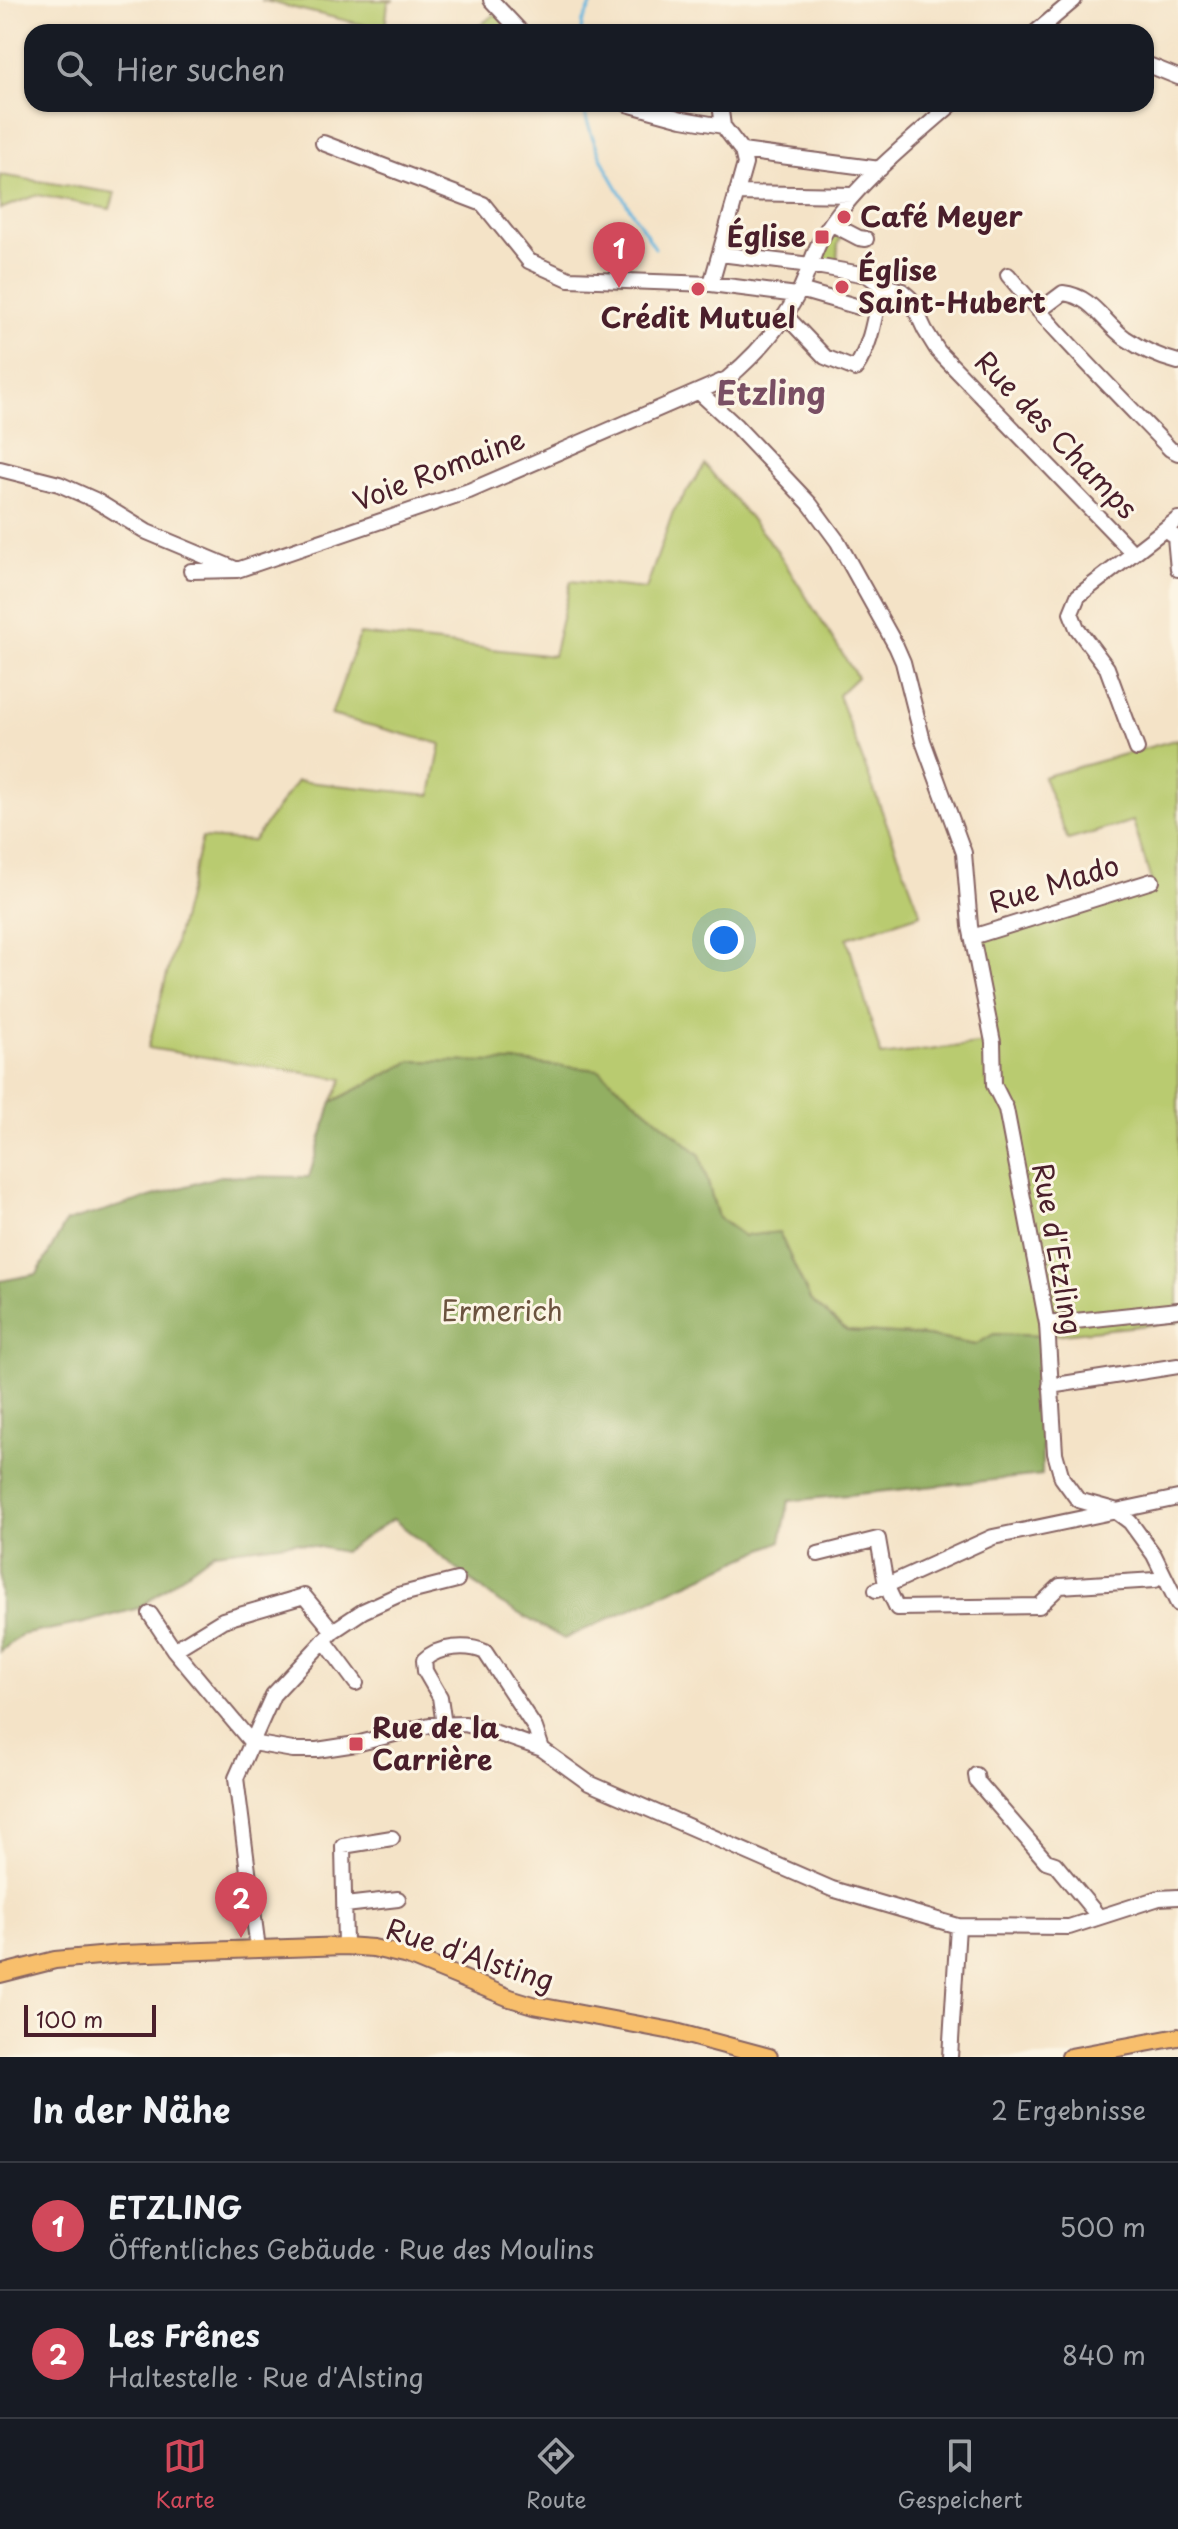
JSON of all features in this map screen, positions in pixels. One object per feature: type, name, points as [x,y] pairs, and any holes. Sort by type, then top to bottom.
[{"type":"main road","name":"Rue d'Alsting","points":[[0,1974],[55,1960],[121,1954],[345,1946],[408,1956],[533,2005],[672,2031],[769,2057]]},
{"type":"main road","points":[[1070,2057],[1178,2037]]},
{"type":"street","points":[[491,0],[514,24]]},
{"type":"street","points":[[1046,24],[1074,0]]},
{"type":"street","points":[[1154,67],[1178,77]]},
{"type":"street","points":[[656,112],[723,126]]},
{"type":"street","points":[[711,284],[745,164],[742,151],[723,126],[721,112]]},
{"type":"street","name":"Voie Romaine","points":[[191,571],[237,570],[469,491],[727,379],[751,360],[785,315],[822,237],[853,195],[943,112]]},
{"type":"street","points":[[323,143],[483,204],[529,261],[569,279],[711,284],[798,292],[859,307]]},
{"type":"street","points":[[742,151],[880,169]]},
{"type":"street","points":[[736,193],[853,195]]},
{"type":"street","points":[[832,224],[866,239]]},
{"type":"street","name":"Rue des Champs","points":[[720,254],[867,275],[881,285],[902,291],[910,298],[938,351],[1133,553]]},
{"type":"street","points":[[1008,275],[1170,449],[1178,453]]},
{"type":"street","points":[[785,315],[825,357],[855,369],[872,333],[881,285]]},
{"type":"street","points":[[1039,311],[1063,293],[1075,294],[1086,300],[1124,337],[1157,356],[1178,362]]},
{"type":"street","name":"Rue d'Etzling","points":[[699,392],[810,504],[838,542],[903,662],[923,741],[964,853],[972,937],[993,1042],[994,1085],[1006,1109],[1047,1324],[1055,1453],[1062,1478],[1078,1500],[1114,1510],[1130,1522],[1154,1555],[1178,1604]]},
{"type":"street","points":[[0,469],[59,484],[95,500],[147,532],[237,570]]},
{"type":"street","points":[[1137,749],[1107,668],[1077,628],[1071,613],[1078,596],[1178,519]]},
{"type":"street","points":[[1165,529],[1175,537],[1178,569]]},
{"type":"street","name":"Rue Mado","points":[[972,937],[1152,881]]},
{"type":"street","points":[[1047,1324],[1178,1310]]},
{"type":"street","points":[[1050,1386],[1178,1366]]},
{"type":"street","points":[[881,1587],[993,1537],[1178,1498]]},
{"type":"street","points":[[818,1554],[878,1539],[881,1587],[897,1608],[1039,1606],[1060,1586],[1155,1580]]},
{"type":"street","points":[[258,1949],[236,1778],[273,1695],[329,1636],[363,1611],[398,1595],[457,1580]]},
{"type":"street","points":[[174,1650],[223,1620],[304,1596],[356,1683]]},
{"type":"street","points":[[150,1614],[174,1650],[252,1743],[293,1750],[317,1750],[356,1744],[430,1725],[465,1724],[542,1749],[589,1783],[832,1889],[958,1926],[1069,1927],[1159,1898],[1178,1897]]},
{"type":"street","points":[[444,1725],[440,1697],[425,1671],[424,1660],[429,1655],[463,1647],[477,1648],[485,1652],[535,1728],[542,1749]]},
{"type":"street","points":[[976,1775],[977,1781],[1026,1838],[1046,1861],[1055,1864],[1099,1917]]},
{"type":"street","points":[[345,1946],[343,1846],[392,1838]]},
{"type":"street","points":[[345,1905],[398,1899]]},
{"type":"street","points":[[950,2057],[958,1926]]},
{"type":"green space","points":[[261,0],[394,0],[388,2],[386,24],[360,24]]},
{"type":"green space","points":[[497,13],[507,24],[481,24]]},
{"type":"green space","points":[[0,175],[115,193],[110,209],[37,195],[0,209]]},
{"type":"green space","points":[[833,232],[841,236],[837,263],[818,262]]},
{"type":"green space","points":[[705,465],[776,549],[857,677],[838,695],[921,914],[847,938],[881,1056],[993,1042],[972,937],[1151,881],[1133,821],[1068,840],[1043,777],[1178,739],[1178,1322],[1042,1336],[994,1334],[976,1345],[927,1336],[846,1331],[810,1300],[779,1233],[744,1236],[718,1217],[700,1155],[412,1061],[332,1102],[343,1079],[148,1048],[202,838],[253,841],[297,781],[431,795],[441,744],[331,715],[360,634],[553,656],[571,581],[646,589],[673,512]]},
{"type":"green space","name":"Ermerich","points":[[412,1061],[521,1062],[599,1070],[700,1155],[718,1218],[744,1236],[779,1232],[810,1300],[847,1331],[927,1336],[975,1345],[994,1334],[1042,1336],[1042,1475],[789,1501],[781,1541],[564,1639],[500,1603],[393,1519],[343,1552],[296,1542],[214,1552],[139,1608],[21,1635],[0,1652],[0,1281],[37,1274],[66,1222],[220,1176],[309,1177],[332,1102]]},
{"type":"waterway","points":[[582,24],[594,0]]},
{"type":"waterway","points":[[585,112],[603,161],[655,248]]},
{"type":"place","name":"Café Meyer","points":[[844,217]]},
{"type":"place","name":"Église","points":[[822,237]]},
{"type":"place","name":"Église Saint-Hubert","points":[[842,287]]},
{"type":"place","name":"ETZLING","points":[[619,288]]},
{"type":"place","name":"Crédit Mutuel","points":[[698,289]]},
{"type":"place","name":"Rue de la Carrière","points":[[356,1744]]},
{"type":"place","name":"Les Frênes","points":[[241,1938]]},
{"type":"district","name":"Etzling","points":[[771,394]]}]
